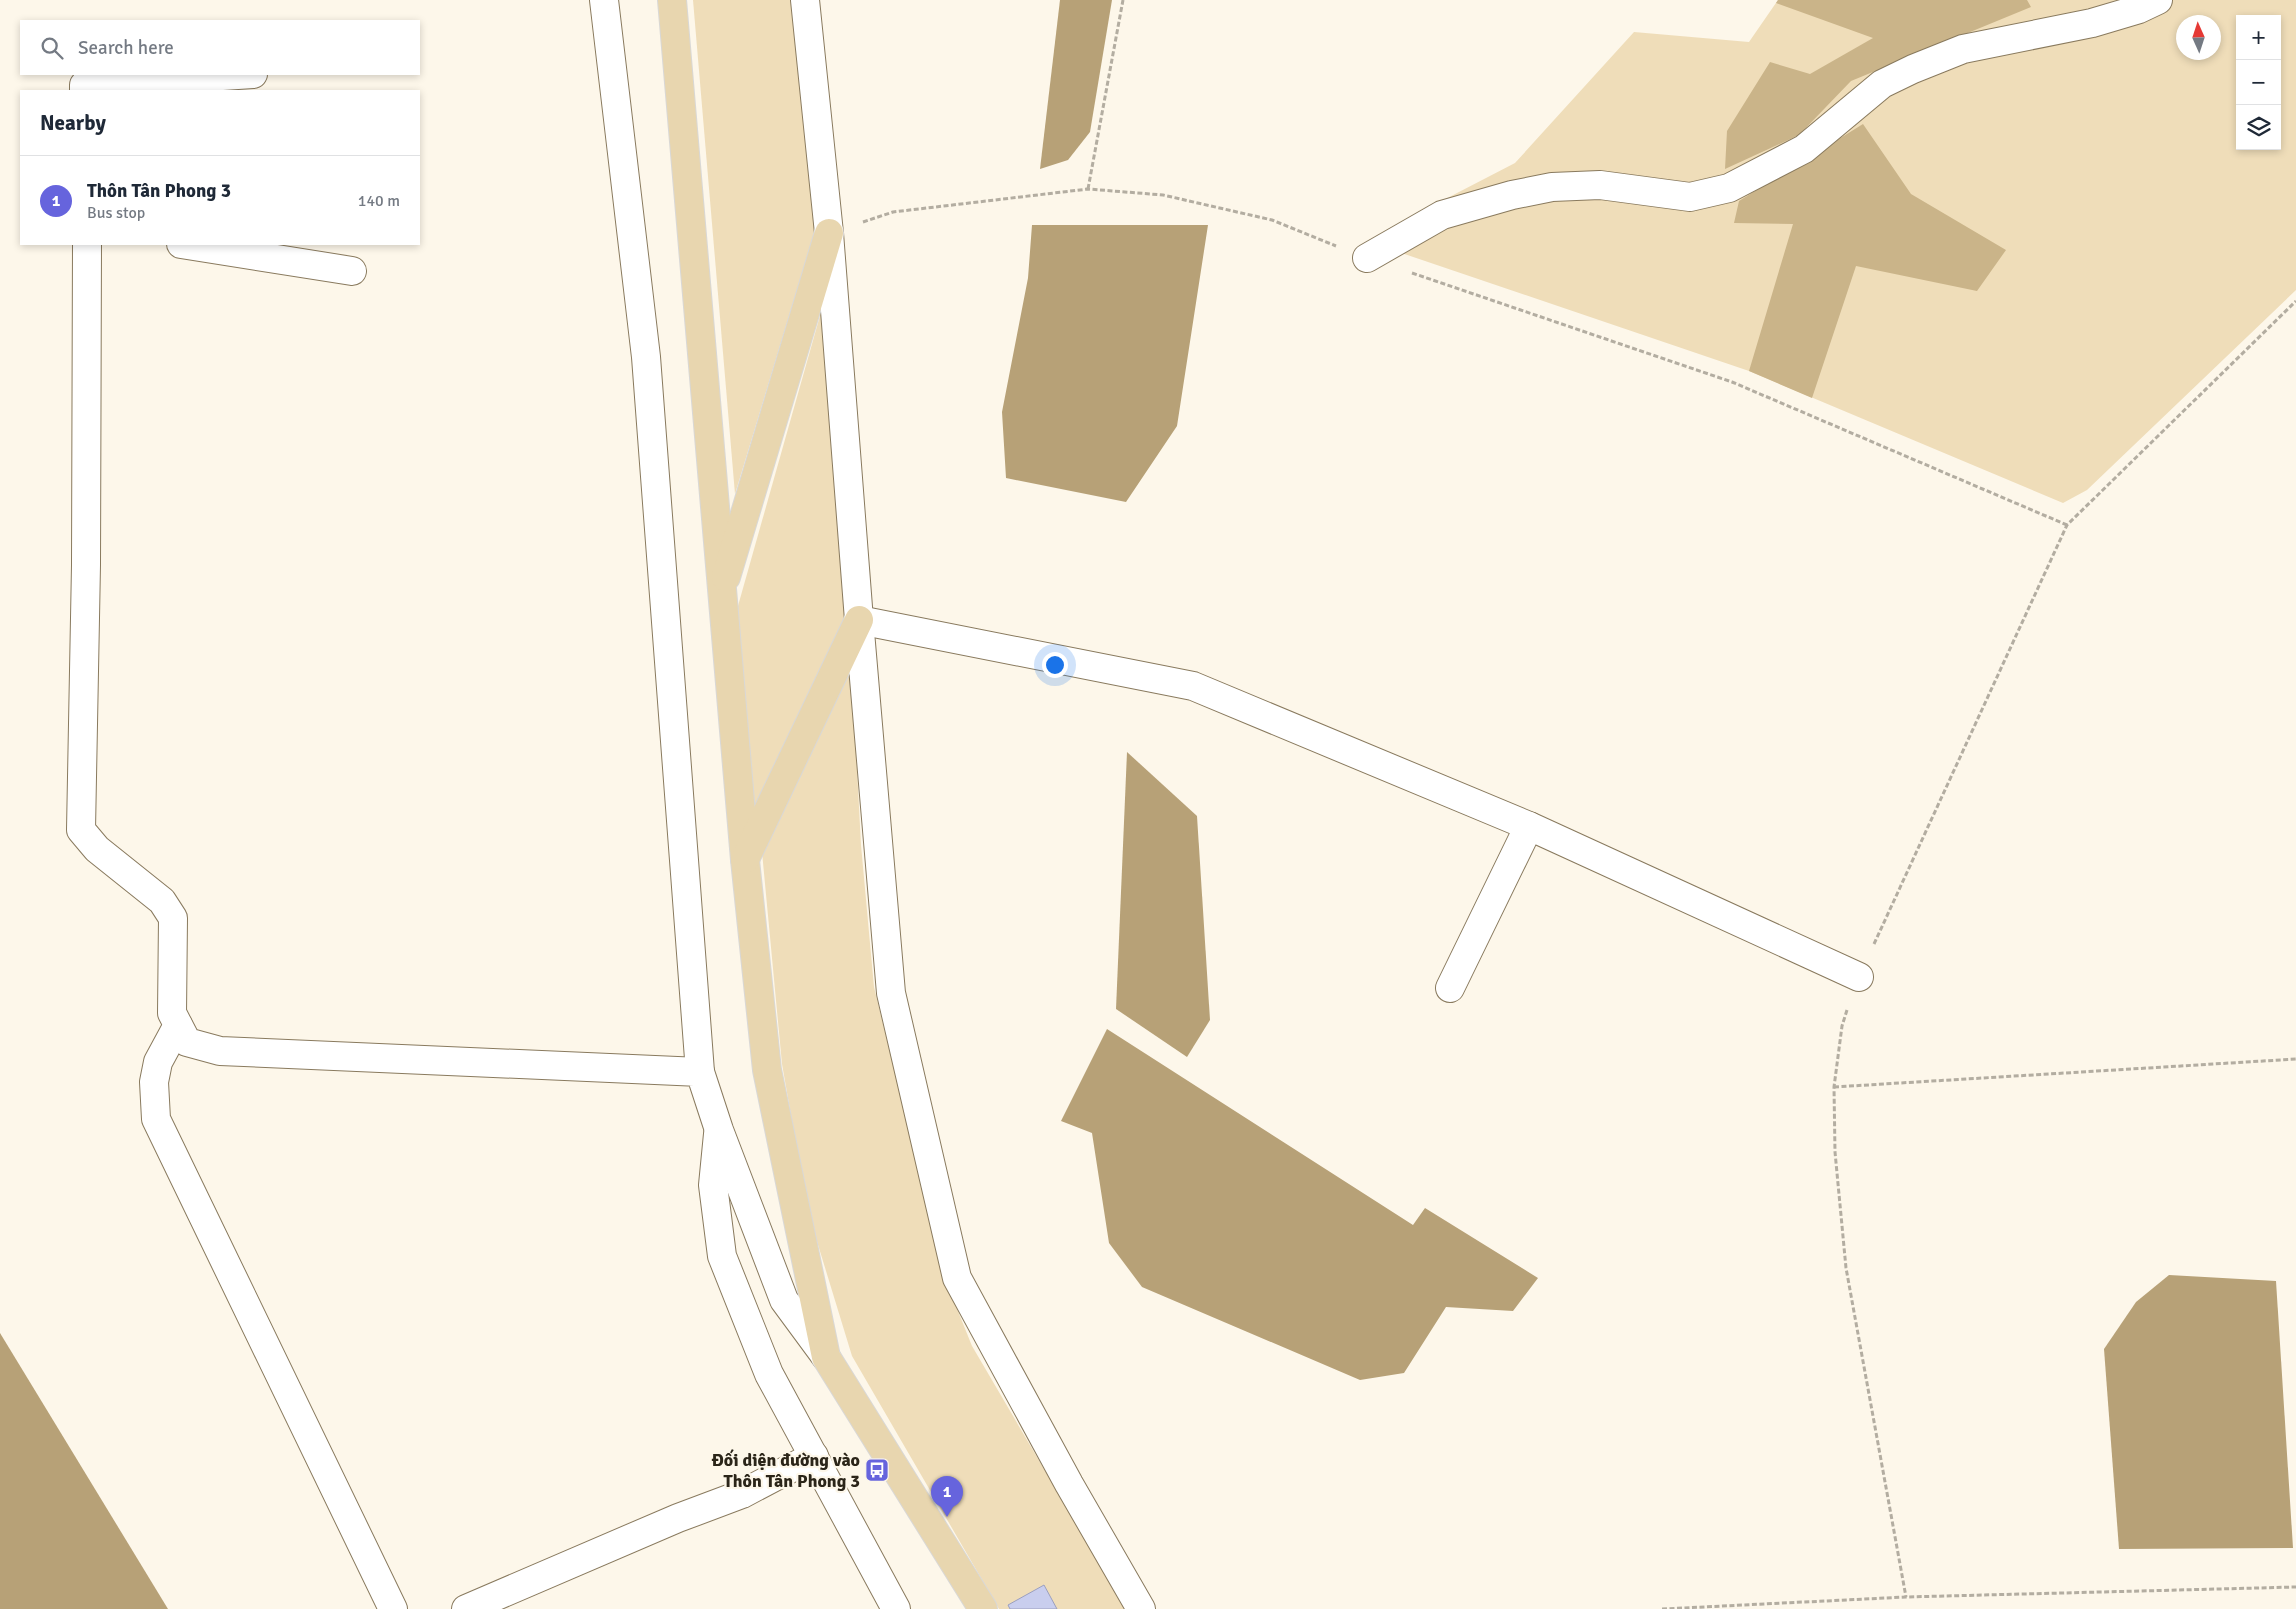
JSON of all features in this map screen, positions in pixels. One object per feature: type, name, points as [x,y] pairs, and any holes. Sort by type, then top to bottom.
[{"type":"main road","points":[[672,0],[745,860],[766,1070],[826,1357],[983,1609]]},
{"type":"main road","points":[[722,590],[829,233]]},
{"type":"main road","points":[[745,860],[859,620]]},
{"type":"street","points":[[604,0],[646,357],[700,1072],[719,1130],[784,1300],[826,1357]]},
{"type":"street","points":[[805,0],[829,233],[859,620],[891,993],[957,1278],[1069,1484],[1141,1609]]},
{"type":"street","points":[[1368,258],[1442,215],[1512,195],[1552,187],[1600,185],[1690,197],[1729,188],[1804,149],[1882,84],[1913,69],[1963,49],[2092,23],[2139,10],[2158,0]]},
{"type":"street","points":[[84,90],[84,85],[238,75]]},
{"type":"street","points":[[87,245],[86,565],[81,830],[97,849],[162,901],[173,918],[172,1013],[187,1042],[220,1051],[700,1072]]},
{"type":"street","points":[[187,245],[352,271]]},
{"type":"street","points":[[859,620],[1194,686],[1529,826],[1858,977]]},
{"type":"street","points":[[1450,988],[1529,826]]},
{"type":"street","points":[[178,1025],[158,1062],[154,1082],[156,1119],[393,1609]]},
{"type":"street","points":[[719,1130],[713,1185],[722,1256],[769,1374],[896,1609]]},
{"type":"street","points":[[466,1609],[678,1518],[742,1494],[814,1456]]},
{"type":"path","points":[[1088,189],[1123,0]]},
{"type":"path","points":[[829,233],[893,212],[1088,189],[1163,195],[1272,220],[1368,258],[1732,382],[2067,525]]},
{"type":"path","points":[[1906,1597],[1846,1268],[1835,1152],[1834,1088],[1842,1026],[1858,977],[2067,525],[2296,301]]},
{"type":"path","points":[[1834,1088],[2296,1059]]},
{"type":"path","points":[[1662,1609],[1906,1597],[2296,1587]]},
{"type":"shaded area","points":[[693,0],[793,0],[817,224],[735,494]]},
{"type":"shaded area","points":[[1060,0],[1112,0],[1090,132],[1068,160],[1040,169]]},
{"type":"shaded area","points":[[1778,0],[2296,0],[2296,290],[2087,490],[2063,503],[1749,371],[1372,243],[1401,222],[1515,163],[1634,32],[1749,42]]},
{"type":"shaded area","points":[[1778,0],[2027,0],[2031,7],[1851,81],[1799,135],[1725,169],[1727,131],[1770,62],[1810,74],[1873,38],[1776,3]]},
{"type":"shaded area","points":[[1863,124],[1911,194],[2006,250],[1977,291],[1856,266],[1812,398],[1749,371],[1793,224],[1734,223],[1739,201]]},
{"type":"shaded area","points":[[1032,225],[1208,225],[1177,426],[1126,502],[1006,478],[1002,412],[1028,278]]},
{"type":"shaded area","points":[[823,305],[850,619],[759,809],[749,808],[736,613]]},
{"type":"shaded area","points":[[851,655],[861,845],[874,987],[945,1279],[972,1346],[1126,1609],[999,1609],[852,1356],[808,1212],[782,1064],[762,852]]},
{"type":"shaded area","points":[[1127,752],[1197,816],[1210,1020],[1187,1057],[1116,1009]]},
{"type":"shaded area","points":[[1107,1029],[1413,1225],[1425,1208],[1538,1278],[1513,1311],[1446,1307],[1404,1373],[1360,1380],[1142,1287],[1109,1243],[1092,1133],[1061,1121]]},
{"type":"shaded area","points":[[2169,1275],[2276,1281],[2293,1548],[2119,1549],[2104,1349],[2136,1302]]},
{"type":"shaded area","points":[[0,1333],[168,1609],[0,1609]]},
{"type":"building","points":[[1044,1585],[1057,1609],[1010,1609],[1008,1605]]},
{"type":"place","name":"Đối diện đường vào Thôn Tân Phong 3","points":[[877,1470]]},
{"type":"place","name":"Thôn Tân Phong 3","points":[[947,1517]]}]
